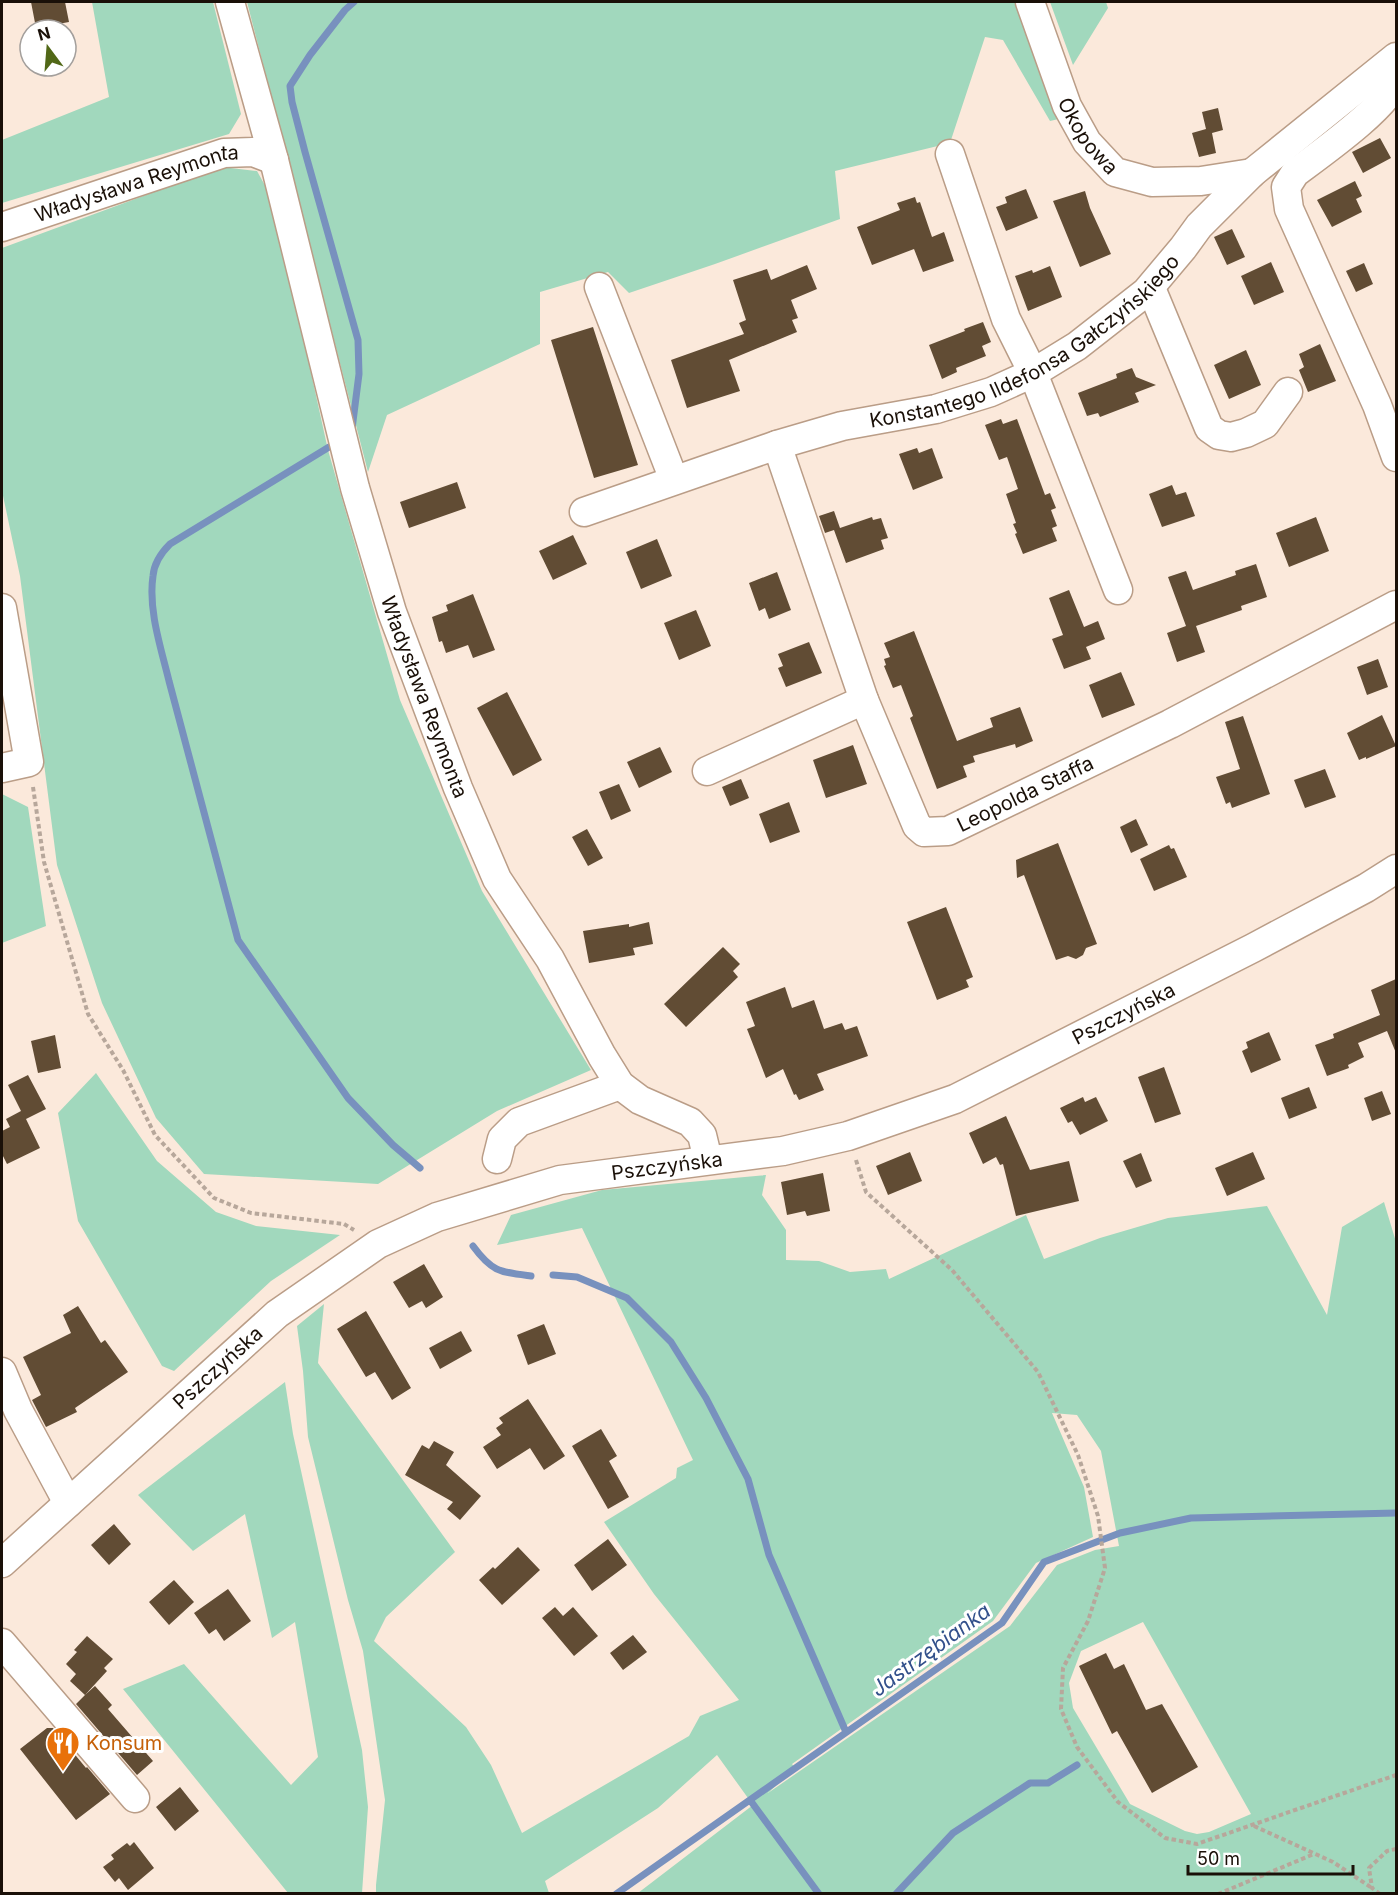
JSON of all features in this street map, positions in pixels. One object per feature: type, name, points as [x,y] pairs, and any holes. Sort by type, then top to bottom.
[{"type":"street","name":"Władysława Reymonta","points":[[230,2],[274,160],[356,489],[392,612],[458,788],[497,879],[550,959],[602,1056],[620,1084],[640,1100],[690,1122],[702,1135],[708,1160]]},
{"type":"street","name":"Okopowa","points":[[1030,2],[1067,106],[1087,142],[1115,171],[1152,182],[1201,181],[1252,173]]},
{"type":"street","name":"Konstantego Ildefonsa Gałczyńskiego","points":[[585,512],[777,445],[842,426],[936,409],[991,392],[1033,373],[1077,346],[1151,288],[1199,226],[1252,173],[1396,57]]},
{"type":"street","points":[[1396,80],[1394,87],[1381,105],[1296,173],[1286,187],[1289,209],[1377,405],[1396,457]]},
{"type":"street","name":"Władysława Reymonta","points":[[2,227],[224,153],[254,152],[274,160]]},
{"type":"street","points":[[950,154],[1006,319],[1033,373],[1118,590]]},
{"type":"street","points":[[598,287],[674,480]]},
{"type":"street","points":[[1151,288],[1209,428],[1219,435],[1231,437],[1246,433],[1265,424],[1288,392]]},
{"type":"street","name":"Leopolda Staffa","points":[[777,445],[864,700],[917,826],[924,832],[948,831],[1170,724],[1396,605]]},
{"type":"street","points":[[2,608],[29,762],[2,768]]},
{"type":"street","points":[[707,771],[864,700]]},
{"type":"street","name":"Pszczyńska","points":[[2,1563],[277,1314],[378,1244],[437,1217],[560,1180],[783,1151],[848,1136],[955,1099],[1253,948],[1366,888],[1396,869]]},
{"type":"street","points":[[497,1159],[502,1139],[519,1122],[620,1084]]},
{"type":"street","points":[[2,1372],[18,1410],[68,1503]]},
{"type":"street","points":[[2,1643],[135,1798]]},
{"type":"path","points":[[29,762],[44,862],[88,1014],[123,1070],[155,1135],[214,1198],[251,1214],[344,1224],[378,1244]]},
{"type":"path","points":[[848,1136],[866,1192],[952,1270],[1038,1372],[1078,1455],[1098,1516],[1105,1569],[1088,1621],[1063,1668],[1061,1709],[1077,1747],[1118,1802],[1165,1838],[1197,1844],[1396,1775]]},
{"type":"path","points":[[1253,1826],[1333,1862],[1380,1893]]},
{"type":"path","points":[[1372,1888],[1369,1869],[1388,1851],[1396,1849]]},
{"type":"path","points":[[1218,1893],[1315,1854]]},
{"type":"green space","points":[[92,2],[213,2],[241,114],[229,134],[2,203],[2,140],[109,97]]},
{"type":"green space","points":[[247,2],[1019,2],[1063,118],[1050,121],[1003,40],[985,37],[950,143],[835,171],[840,219],[629,293],[608,272],[540,292],[540,344],[387,415],[368,472]]},
{"type":"green space","points":[[1050,2],[1106,2],[1108,8],[1073,65]]},
{"type":"green space","points":[[222,167],[257,171],[273,200],[328,450],[400,700],[482,891],[591,1070],[497,1111],[378,1184],[204,1174],[156,1118],[102,1003],[57,865],[20,576],[2,491],[2,248]]},
{"type":"green space","points":[[2,794],[28,807],[46,926],[2,943]]},
{"type":"green space","points":[[96,1073],[157,1161],[216,1212],[256,1226],[340,1235],[271,1281],[174,1371],[162,1366],[78,1221],[58,1113]]},
{"type":"green space","points":[[766,1175],[762,1195],[786,1230],[786,1260],[819,1261],[850,1272],[886,1269],[889,1279],[1026,1215],[1044,1259],[1100,1238],[1168,1218],[1267,1206],[1327,1315],[1342,1227],[1384,1202],[1396,1242],[1396,1893],[638,1893],[753,1805],[717,1755],[658,1808],[545,1881],[549,1893],[376,1893],[385,1800],[363,1651],[348,1600],[308,1437],[297,1326],[324,1304],[318,1363],[455,1552],[386,1617],[374,1641],[466,1727],[491,1765],[522,1833],[689,1736],[700,1716],[739,1700],[654,1594],[604,1522],[676,1478],[677,1468],[693,1460],[582,1228],[497,1245],[511,1215],[602,1190]],"holes":[[[1052,1413],[1077,1415],[1101,1451],[1119,1546],[1095,1550],[1057,1565],[1010,1626],[768,1793],[795,1768],[792,1764],[993,1621],[1036,1563],[1093,1537],[1084,1487]],[[1143,1622],[1251,1814],[1209,1832],[1197,1834],[1185,1831],[1130,1804],[1073,1708],[1069,1683],[1081,1651]]]},
{"type":"green space","points":[[285,1382],[293,1434],[362,1750],[368,1807],[362,1893],[288,1893],[123,1689],[184,1664],[291,1785],[318,1757],[295,1622],[272,1638],[245,1514],[193,1551],[138,1495]]},
{"type":"building","points":[[31,2],[65,2],[68,18],[34,18]]},
{"type":"building","points":[[1218,108],[1223,130],[1212,133],[1216,153],[1199,157],[1192,133],[1206,129],[1202,112]]},
{"type":"building","points":[[1380,138],[1391,158],[1363,173],[1352,152]]},
{"type":"building","points":[[1355,181],[1362,196],[1356,199],[1362,212],[1332,227],[1317,200]]},
{"type":"building","points":[[1026,189],[1038,218],[1006,231],[996,207],[1007,203],[1005,197]]},
{"type":"building","points":[[1085,191],[1090,208],[1111,254],[1080,267],[1053,201]]},
{"type":"building","points":[[915,197],[917,203],[920,202],[932,237],[944,232],[954,261],[923,272],[914,249],[872,265],[857,227],[900,210],[897,203]]},
{"type":"building","points":[[1232,229],[1245,257],[1227,265],[1214,237]]},
{"type":"building","points":[[1271,262],[1284,292],[1254,305],[1241,276]]},
{"type":"building","points":[[1364,263],[1373,284],[1356,292],[1346,271]]},
{"type":"building","points":[[807,265],[817,289],[791,300],[798,318],[792,320],[797,332],[729,360],[740,391],[687,408],[671,360],[744,334],[739,323],[746,320],[733,280],[767,269],[771,280]]},
{"type":"building","points":[[1050,266],[1062,297],[1028,311],[1015,276],[1032,270],[1033,273]]},
{"type":"building","points":[[983,322],[991,342],[982,346],[986,356],[956,368],[957,372],[942,379],[929,345]]},
{"type":"building","points":[[593,327],[638,465],[594,478],[551,340]]},
{"type":"building","points":[[1320,344],[1336,381],[1308,392],[1299,370],[1304,367],[1299,354]]},
{"type":"building","points":[[1246,350],[1261,385],[1229,399],[1214,365]]},
{"type":"building","points":[[1132,368],[1136,377],[1156,385],[1135,393],[1139,402],[1100,417],[1098,413],[1087,416],[1078,393],[1117,378],[1116,374]]},
{"type":"building","points":[[1001,419],[1003,424],[1017,419],[1045,495],[1050,493],[1056,508],[1051,510],[1057,526],[1052,528],[1057,541],[1023,554],[1015,534],[1017,533],[1013,524],[1016,523],[1006,494],[1018,489],[1007,457],[999,460],[985,425]]},
{"type":"building","points":[[917,448],[919,453],[932,448],[943,478],[913,490],[899,454]]},
{"type":"building","points":[[457,482],[466,508],[409,528],[400,502]]},
{"type":"building","points":[[1172,485],[1176,495],[1186,492],[1195,516],[1162,527],[1149,494]]},
{"type":"building","points":[[834,511],[840,528],[872,517],[873,520],[881,518],[888,538],[881,540],[884,549],[846,563],[834,530],[825,533],[819,516]]},
{"type":"building","points":[[1316,517],[1329,551],[1289,567],[1276,533]]},
{"type":"building","points":[[573,535],[587,564],[553,580],[539,551]]},
{"type":"building","points":[[657,539],[672,576],[641,589],[626,552]]},
{"type":"building","points":[[1256,564],[1267,597],[1241,606],[1242,610],[1196,626],[1205,652],[1177,662],[1167,633],[1186,626],[1168,577],[1186,571],[1193,590],[1236,575],[1235,571]]},
{"type":"building","points":[[777,572],[791,610],[769,619],[765,608],[759,611],[749,583]]},
{"type":"building","points":[[1069,590],[1084,627],[1098,621],[1105,639],[1086,647],[1091,659],[1064,669],[1052,639],[1063,635],[1049,598]]},
{"type":"building","points":[[473,594],[495,650],[473,658],[468,645],[446,653],[442,641],[439,642],[432,617],[448,611],[446,605]]},
{"type":"building","points":[[696,610],[711,646],[679,660],[664,623]]},
{"type":"building","points":[[914,631],[957,741],[993,727],[990,718],[1020,707],[1033,741],[1016,748],[1015,744],[973,756],[975,762],[963,766],[967,777],[937,789],[910,718],[913,716],[901,685],[893,688],[884,666],[886,665],[884,659],[890,657],[884,643]]},
{"type":"building","points":[[809,642],[822,673],[786,687],[778,668],[783,666],[778,654]]},
{"type":"building","points":[[1378,659],[1388,687],[1367,695],[1357,667]]},
{"type":"building","points":[[1121,672],[1135,705],[1102,718],[1089,685]]},
{"type":"building","points":[[507,692],[542,760],[513,776],[477,708]]},
{"type":"building","points":[[1382,715],[1396,746],[1359,760],[1347,733]]},
{"type":"building","points":[[1243,716],[1270,794],[1232,808],[1230,802],[1226,804],[1216,777],[1240,769],[1225,722]]},
{"type":"building","points":[[853,745],[867,784],[826,798],[813,760]]},
{"type":"building","points":[[660,747],[672,772],[639,788],[627,762]]},
{"type":"building","points":[[1325,769],[1336,797],[1305,808],[1294,780]]},
{"type":"building","points":[[741,779],[749,798],[730,806],[722,787]]},
{"type":"building","points":[[619,784],[631,811],[611,820],[599,792]]},
{"type":"building","points":[[789,802],[800,832],[770,843],[759,814]]},
{"type":"building","points":[[1136,819],[1148,845],[1131,853],[1120,827]]},
{"type":"building","points":[[587,829],[603,858],[588,866],[572,837]]},
{"type":"building","points":[[1058,843],[1097,944],[1086,948],[1083,955],[1076,959],[1068,956],[1056,960],[1024,875],[1017,878],[1016,860]]},
{"type":"building","points":[[1169,845],[1171,849],[1174,848],[1187,877],[1154,891],[1140,859]]},
{"type":"building","points":[[946,907],[973,977],[966,980],[969,987],[937,1000],[907,922]]},
{"type":"building","points":[[649,922],[653,944],[633,948],[635,955],[589,963],[583,931],[629,924],[629,927]]},
{"type":"building","points":[[723,947],[740,964],[733,971],[738,977],[686,1027],[664,1004]]},
{"type":"building","points":[[1396,979],[1396,1053],[1387,1031],[1358,1043],[1364,1057],[1348,1065],[1349,1068],[1327,1076],[1315,1045],[1334,1038],[1333,1034],[1380,1015],[1371,990]]},
{"type":"building","points":[[785,987],[792,1008],[814,1000],[824,1029],[842,1023],[845,1030],[857,1026],[868,1056],[817,1074],[824,1090],[799,1100],[796,1094],[794,1095],[783,1069],[766,1078],[747,1029],[755,1026],[746,1002]]},
{"type":"building","points":[[1269,1032],[1281,1060],[1251,1073],[1242,1051],[1248,1048],[1246,1042]]},
{"type":"building","points":[[55,1035],[61,1068],[38,1073],[31,1041]]},
{"type":"building","points":[[1164,1067],[1181,1114],[1155,1123],[1138,1077]]},
{"type":"building","points":[[28,1075],[46,1109],[26,1119],[40,1148],[7,1164],[2,1154],[2,1131],[10,1127],[6,1119],[21,1111],[8,1085]]},
{"type":"building","points":[[1309,1087],[1317,1108],[1289,1119],[1281,1098]]},
{"type":"building","points":[[1382,1091],[1391,1114],[1372,1121],[1364,1098]]},
{"type":"building","points":[[1083,1097],[1085,1102],[1096,1097],[1108,1121],[1080,1135],[1072,1121],[1068,1123],[1060,1108]]},
{"type":"building","points":[[1006,1116],[1030,1170],[1069,1161],[1079,1201],[1016,1216],[1003,1164],[1000,1165],[996,1157],[983,1164],[969,1133]]},
{"type":"building","points":[[910,1152],[922,1181],[888,1195],[876,1166]]},
{"type":"building","points":[[1253,1152],[1265,1179],[1227,1196],[1215,1168]]},
{"type":"building","points":[[1141,1153],[1152,1181],[1136,1188],[1123,1161]]},
{"type":"building","points":[[823,1173],[830,1211],[807,1216],[805,1211],[787,1215],[781,1182]]},
{"type":"building","points":[[424,1264],[443,1297],[426,1308],[422,1301],[409,1308],[393,1282]]},
{"type":"building","points":[[78,1306],[101,1343],[105,1340],[128,1372],[75,1408],[77,1412],[46,1427],[32,1400],[41,1395],[23,1357],[71,1333],[63,1315]]},
{"type":"building","points":[[366,1311],[411,1388],[392,1400],[375,1372],[366,1377],[337,1329]]},
{"type":"building","points":[[544,1324],[556,1354],[528,1365],[517,1335]]},
{"type":"building","points":[[461,1331],[472,1351],[440,1369],[429,1348]]},
{"type":"building","points":[[528,1399],[565,1456],[544,1470],[530,1448],[497,1469],[483,1447],[501,1435],[496,1428],[503,1423],[499,1418]]},
{"type":"building","points":[[601,1429],[617,1456],[609,1461],[629,1497],[608,1509],[572,1446]]},
{"type":"building","points":[[434,1441],[454,1452],[446,1465],[481,1496],[460,1520],[447,1509],[453,1502],[405,1475],[422,1445],[429,1449]]},
{"type":"building","points":[[114,1524],[131,1544],[109,1565],[91,1545]]},
{"type":"building","points":[[608,1539],[627,1565],[592,1591],[574,1565]]},
{"type":"building","points":[[518,1547],[540,1570],[502,1605],[479,1580],[493,1567],[495,1569]]},
{"type":"building","points":[[174,1580],[194,1602],[169,1625],[149,1602]]},
{"type":"building","points":[[228,1589],[251,1621],[224,1641],[216,1629],[209,1634],[194,1613]]},
{"type":"building","points":[[555,1607],[563,1616],[573,1607],[598,1636],[574,1656],[542,1618]]},
{"type":"building","points":[[633,1635],[647,1652],[623,1670],[610,1653]]},
{"type":"building","points":[[87,1636],[113,1659],[104,1668],[107,1671],[85,1695],[70,1681],[76,1674],[66,1664],[77,1652],[74,1650]]},
{"type":"building","points":[[1106,1653],[1114,1669],[1124,1664],[1146,1710],[1162,1704],[1198,1767],[1152,1793],[1117,1731],[1112,1734],[1079,1666]]},
{"type":"building","points":[[95,1686],[112,1705],[108,1709],[153,1761],[137,1775],[76,1704]]},
{"type":"building","name":"Konsum","points":[[47,1728],[53,1728],[110,1794],[76,1820],[20,1749]]},
{"type":"building","points":[[180,1787],[199,1811],[175,1831],[156,1807]]},
{"type":"building","points":[[134,1842],[154,1868],[128,1890],[119,1878],[115,1882],[103,1867],[114,1859],[111,1855],[127,1843],[130,1846]]},
{"type":"waterway","points":[[352,429],[359,374],[358,340],[305,152],[290,86],[310,55],[345,10],[354,2]]},
{"type":"waterway","points":[[334,444],[170,544],[155,567],[152,602],[159,642],[238,940],[348,1098],[393,1145],[420,1168]]},
{"type":"waterway","points":[[473,1246],[486,1261],[497,1269],[531,1276]]},
{"type":"waterway","points":[[553,1275],[577,1277],[627,1298],[671,1342],[706,1398],[748,1479],[769,1555],[846,1732]]},
{"type":"waterway","name":"Jastrzębianka","points":[[616,1894],[1002,1623],[1044,1562],[1120,1533],[1191,1518],[1396,1513]]},
{"type":"waterway","points":[[896,1894],[953,1833],[1030,1783],[1048,1783],[1077,1765]]},
{"type":"waterway","points":[[750,1800],[819,1894]]},
{"type":"place","name":"Konsum","points":[[63,1772]]}]
